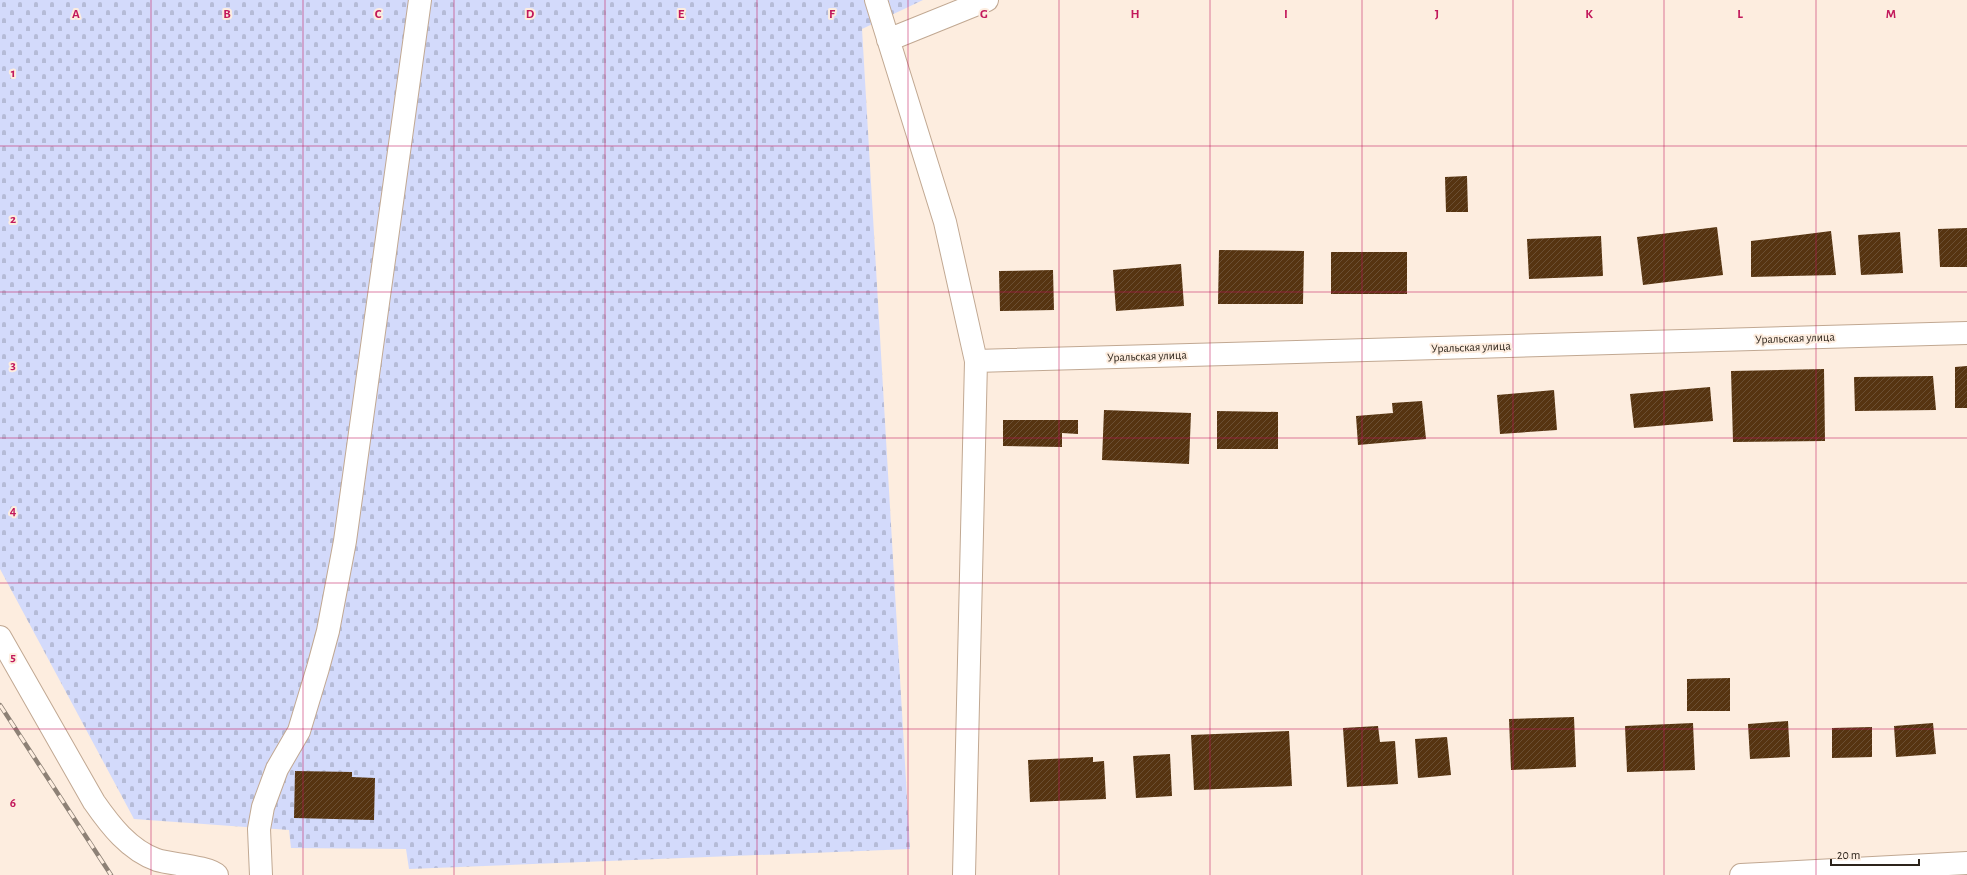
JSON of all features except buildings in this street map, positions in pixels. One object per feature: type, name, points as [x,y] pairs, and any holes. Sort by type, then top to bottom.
[{"type":"street","points":[[261,875],[259,829],[263,807],[277,769],[299,731],[328,631],[344,548],[420,0]]},
{"type":"street","points":[[876,0],[945,222],[976,361],[964,875]]},
{"type":"street","points":[[888,40],[987,0]]},
{"type":"street","name":"Уральская улица","points":[[976,361],[1967,333]]},
{"type":"street","points":[[0,637],[94,802],[110,825],[130,845],[156,859],[199,868],[217,875]]},
{"type":"street","points":[[1741,875],[1967,863]]},
{"type":"green space","points":[[0,0],[923,0],[862,29],[910,849],[409,869],[406,849],[291,848],[289,830],[134,819],[0,569]]},
{"type":"railway","points":[[0,705],[111,875]]}]
